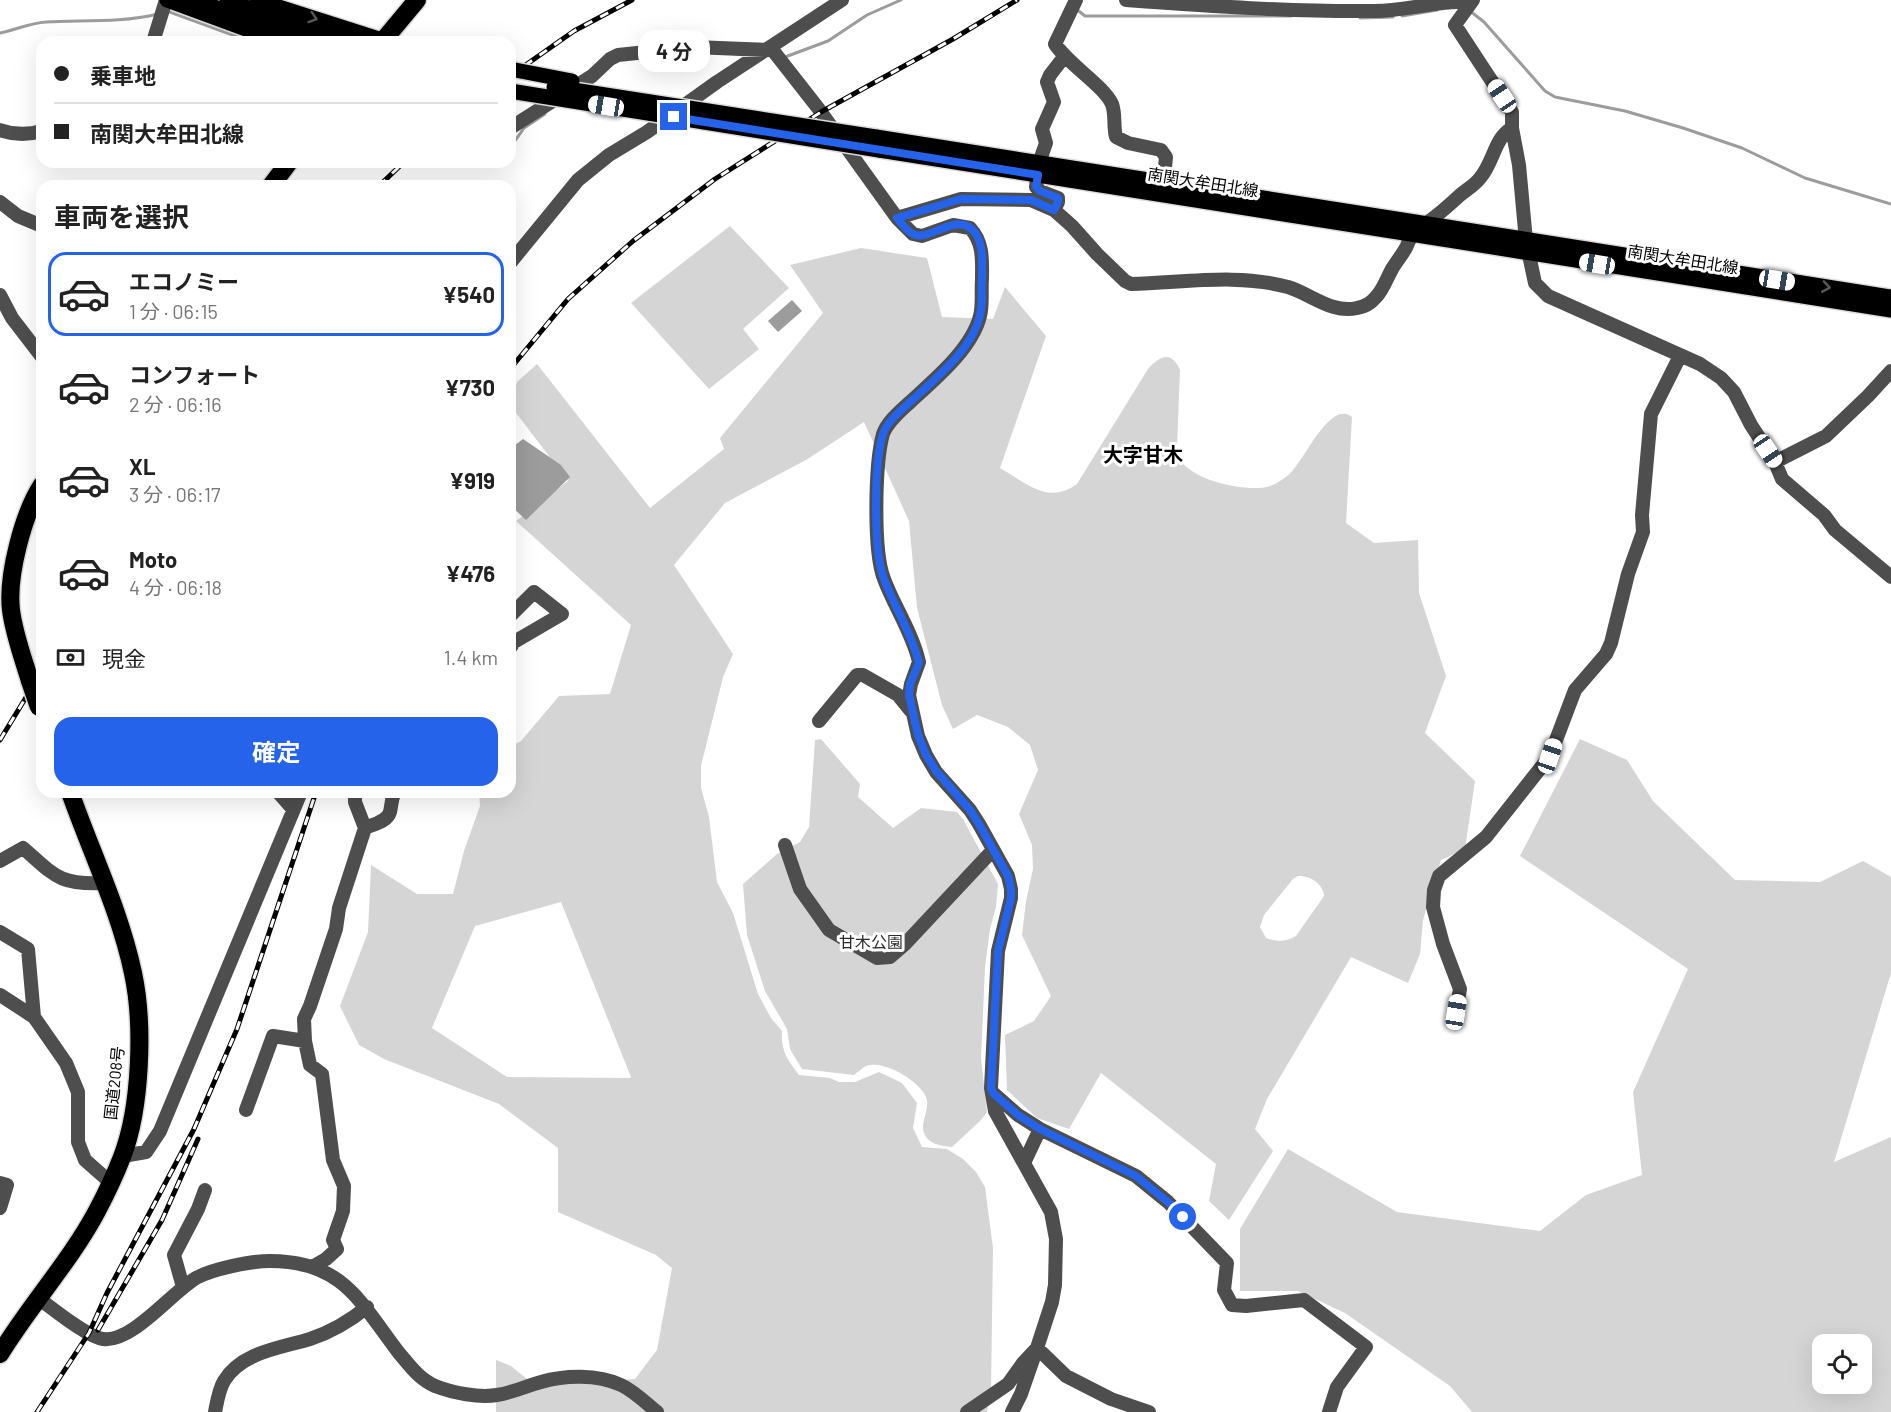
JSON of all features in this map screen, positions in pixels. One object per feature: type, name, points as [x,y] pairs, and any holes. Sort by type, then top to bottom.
[{"type":"highway","points":[[389,36],[417,0]]},
{"type":"highway","points":[[275,180],[284,168]]},
{"type":"highway","points":[[36,498],[26,519],[17,548],[6,600],[36,700]]},
{"type":"highway","name":"国道208号","points":[[1,1348],[97,1212],[123,1156],[134,1109],[139,1061],[137,1005],[133,973],[123,936],[72,798]]},
{"type":"main road","points":[[166,0],[265,36]]},
{"type":"main road","points":[[195,0],[294,36]]},
{"type":"main road","points":[[227,0],[328,36]]},
{"type":"main road","points":[[257,0],[366,36]]},
{"type":"main road","points":[[516,70],[626,92],[654,103]]},
{"type":"main road","name":"南関大牟田北線","points":[[516,81],[1411,233],[1891,297]]},
{"type":"main road","name":"南関大牟田北線","points":[[516,92],[878,143]]},
{"type":"main road","points":[[516,98],[606,106]]},
{"type":"main road","points":[[283,180],[292,168]]},
{"type":"main road","name":"南関大牟田北線","points":[[1039,169],[1427,224],[1527,247],[1891,310]]},
{"type":"street","points":[[155,36],[166,0]]},
{"type":"street","points":[[516,256],[578,180],[609,155],[842,0]]},
{"type":"street","points":[[1076,0],[1055,44],[1064,57],[1105,94],[1111,103],[1116,137],[1128,143],[1161,150],[1166,157],[1165,167]]},
{"type":"street","points":[[1126,0],[1199,6],[1378,11],[1472,1]]},
{"type":"street","points":[[1472,1],[1455,25],[1512,112],[1527,247],[1534,282],[1548,296],[1700,364],[1721,378],[1734,392],[1750,425],[1775,462],[1782,479],[1824,515],[1835,530],[1891,577]]},
{"type":"street","points":[[516,124],[592,76],[610,59],[618,55],[694,47],[769,49],[818,108],[897,218],[913,234],[922,236],[953,225],[970,228],[980,242],[982,255],[981,313],[976,329],[967,344],[929,385],[896,414],[883,432],[879,462],[878,556],[883,576],[919,663],[910,684],[909,695],[918,735],[936,771],[970,810],[1008,876],[1011,889],[1011,898],[998,951],[991,1088],[995,1111],[1051,1212],[1056,1239],[1055,1285],[1052,1302],[1038,1348],[1012,1412]]},
{"type":"street","points":[[1054,210],[1058,198],[1036,187],[1046,143],[1042,129],[1054,102],[1047,82],[1064,57]]},
{"type":"street","points":[[897,218],[961,199],[1031,200],[1054,210],[1125,281],[1131,284],[1222,279],[1256,282],[1287,287],[1332,307],[1345,310],[1360,308],[1378,296],[1409,243],[1411,233],[1427,224],[1480,178],[1492,159],[1499,141],[1505,132],[1512,128]]},
{"type":"street","points":[[0,130],[10,134],[36,133]]},
{"type":"street","points":[[0,202],[18,216],[36,224]]},
{"type":"street","points":[[0,296],[12,318],[36,349]]},
{"type":"street","points":[[1456,1012],[1460,989],[1443,944],[1433,907],[1434,890],[1439,876],[1486,837],[1550,756],[1575,690],[1606,654],[1611,643],[1628,574],[1643,532],[1642,515],[1651,414],[1680,356]]},
{"type":"street","points":[[1775,462],[1826,436],[1891,371]]},
{"type":"street","points":[[516,610],[534,592],[562,614],[516,641]]},
{"type":"street","points":[[819,721],[857,675],[863,675],[898,695],[913,713]]},
{"type":"street","points":[[283,798],[292,810]]},
{"type":"street","points":[[123,1156],[146,1152],[159,1131],[298,798]]},
{"type":"street","points":[[312,1267],[337,1249],[333,1240],[343,1211],[344,1186],[333,1160],[322,1074],[310,1065],[305,1041],[304,1019],[336,929],[339,908],[365,828],[355,798]]},
{"type":"street","points":[[365,828],[384,821],[390,814],[392,798]]},
{"type":"street","points":[[785,845],[800,888],[829,930],[878,958],[890,957],[905,944],[993,850]]},
{"type":"street","points":[[0,861],[23,848],[60,879],[80,884],[104,883]]},
{"type":"street","points":[[0,932],[28,949],[34,1017]]},
{"type":"street","points":[[0,995],[34,1017],[66,1063],[78,1092],[78,1142],[85,1160],[110,1182]]},
{"type":"street","points":[[246,1110],[273,1036],[305,1041]]},
{"type":"street","points":[[993,1093],[1018,1115],[1040,1129],[1136,1176],[1168,1202],[1227,1263],[1224,1290],[1232,1305],[1246,1306],[1304,1300],[1366,1347],[1337,1387],[1329,1412]]},
{"type":"street","points":[[1024,1163],[1040,1129]]},
{"type":"street","points":[[0,1183],[7,1185],[0,1208]]},
{"type":"street","points":[[183,1287],[174,1255],[198,1209],[205,1190]]},
{"type":"street","points":[[38,1298],[95,1337],[109,1339],[129,1332],[183,1287],[214,1270],[266,1261],[295,1262],[325,1272],[345,1284],[367,1307],[413,1371],[423,1380],[437,1387],[467,1394],[496,1396],[558,1378],[597,1378],[621,1385],[657,1412]]},
{"type":"street","points":[[215,1412],[222,1382],[232,1370],[266,1350],[312,1338],[351,1320],[367,1307]]},
{"type":"street","points":[[967,1412],[1008,1384],[1023,1363],[1038,1348]]},
{"type":"street","points":[[1038,1348],[1066,1377],[1111,1399],[1149,1412]]},
{"type":"green space","points":[[730,226],[789,288],[743,329],[759,349],[709,389],[631,303]]},
{"type":"green space","points":[[861,248],[927,258],[942,317],[993,319],[1005,287],[1046,336],[1000,468],[1037,490],[1047,492],[1066,490],[1077,484],[1148,369],[1156,361],[1165,357],[1173,359],[1180,370],[1178,456],[1184,465],[1205,478],[1245,488],[1267,487],[1275,484],[1293,470],[1317,435],[1334,417],[1343,414],[1352,417],[1346,523],[1374,543],[1418,540],[1419,593],[1446,676],[1425,733],[1475,781],[1465,849],[1441,860],[1423,920],[1420,954],[1408,983],[1351,957],[1267,1099],[1255,1129],[1273,1151],[1229,1220],[1209,1201],[1216,1164],[1101,1073],[1069,1129],[1037,1118],[1007,1090],[1005,1035],[1034,1021],[1051,996],[1022,935],[1033,869],[1032,845],[1019,814],[1038,770],[1030,745],[1008,727],[977,715],[953,729],[942,705],[917,608],[909,521],[864,422],[806,460],[725,503],[674,565],[733,654],[723,677],[701,766],[701,788],[709,817],[717,882],[733,913],[758,994],[771,1018],[782,1031],[784,1050],[791,1064],[799,1075],[830,1078],[839,1082],[855,1082],[879,1072],[902,1083],[917,1103],[913,1128],[922,1147],[947,1149],[963,1159],[976,1172],[985,1187],[993,1248],[991,1390],[987,1412],[496,1412],[496,1360],[511,1366],[527,1379],[540,1382],[568,1384],[635,1379],[657,1350],[672,1268],[656,1255],[558,1212],[558,1148],[499,1104],[384,1059],[359,1045],[340,1006],[368,932],[371,865],[417,894],[453,894],[464,851],[480,806],[479,798],[516,798],[516,744],[521,741],[559,696],[610,694],[631,625],[516,521],[568,481],[516,413],[517,382],[537,364],[650,508],[724,449],[720,438],[823,313],[790,265]],"holes":[[[1298,876],[1315,881],[1324,896],[1296,936],[1281,941],[1266,938],[1260,927],[1264,915],[1293,879]],[[561,902],[631,1077],[507,1077],[432,1028],[475,926]]]},
{"type":"green space","name":"甘木公園","points":[[821,739],[860,784],[858,797],[893,828],[921,808],[957,812],[998,884],[985,967],[981,1058],[987,1112],[952,1147],[941,1146],[928,1140],[923,1128],[927,1110],[924,1093],[910,1079],[892,1069],[882,1066],[866,1066],[854,1075],[802,1069],[790,1049],[787,1029],[765,991],[747,935],[743,884],[777,854],[800,842],[809,827],[815,740]]},
{"type":"green space","points":[[1580,739],[1627,760],[1653,801],[1735,880],[1820,882],[1863,861],[1891,877],[1891,973],[1834,1162],[1891,1137],[1891,1412],[1472,1412],[1450,1386],[1345,1313],[1298,1291],[1240,1291],[1240,1229],[1288,1149],[1397,1212],[1540,1231],[1586,1195],[1642,1175],[1633,1092],[1688,969],[1520,856]]},
{"type":"shaded area","points":[[792,300],[802,311],[778,332],[768,321]]},
{"type":"shaded area","points":[[523,439],[561,465],[570,477],[526,520],[516,511],[516,444]]},
{"type":"waterway","points":[[785,57],[828,41],[867,15],[901,0]]},
{"type":"waterway","points":[[1075,8],[1085,16],[1291,16]]},
{"type":"waterway","points":[[1402,16],[1437,10]]},
{"type":"waterway","points":[[167,11],[236,36]]},
{"type":"waterway","points":[[1470,11],[1484,22],[1545,91],[1555,97],[1625,111],[1683,128],[1742,148],[1805,178],[1891,204]]},
{"type":"waterway","points":[[0,33],[40,23],[116,20],[158,14]]},
{"type":"waterway","points":[[1360,18],[1393,17]]},
{"type":"waterway","points":[[516,139],[524,128],[545,114]]},
{"type":"railway","points":[[516,72],[574,31],[632,0]]},
{"type":"railway","points":[[516,362],[568,299],[633,241],[715,179],[821,112],[953,39],[1017,0]]},
{"type":"railway","points":[[385,180],[398,168]]},
{"type":"railway","points":[[0,740],[36,681]]},
{"type":"railway","points":[[37,1412],[89,1333],[107,1293],[194,1129],[237,1029],[314,798]]},
{"type":"railway","points":[[98,1330],[162,1220],[198,1139]]},
{"type":"district","name":"大字甘木","points":[[1143,455]]},
{"type":"route","points":[[674,117],[1038,175],[1036,187],[1058,198],[1054,210],[1031,200],[961,199],[897,218],[913,234],[922,236],[953,225],[964,225],[976,234],[982,255],[981,313],[976,329],[967,344],[929,385],[896,414],[883,432],[879,462],[878,556],[883,576],[918,656],[919,663],[910,684],[909,695],[918,735],[936,771],[970,810],[979,824],[1008,876],[1011,889],[1011,898],[1001,931],[998,951],[991,1088],[993,1093],[1018,1115],[1040,1129],[1136,1176],[1183,1217]]}]
